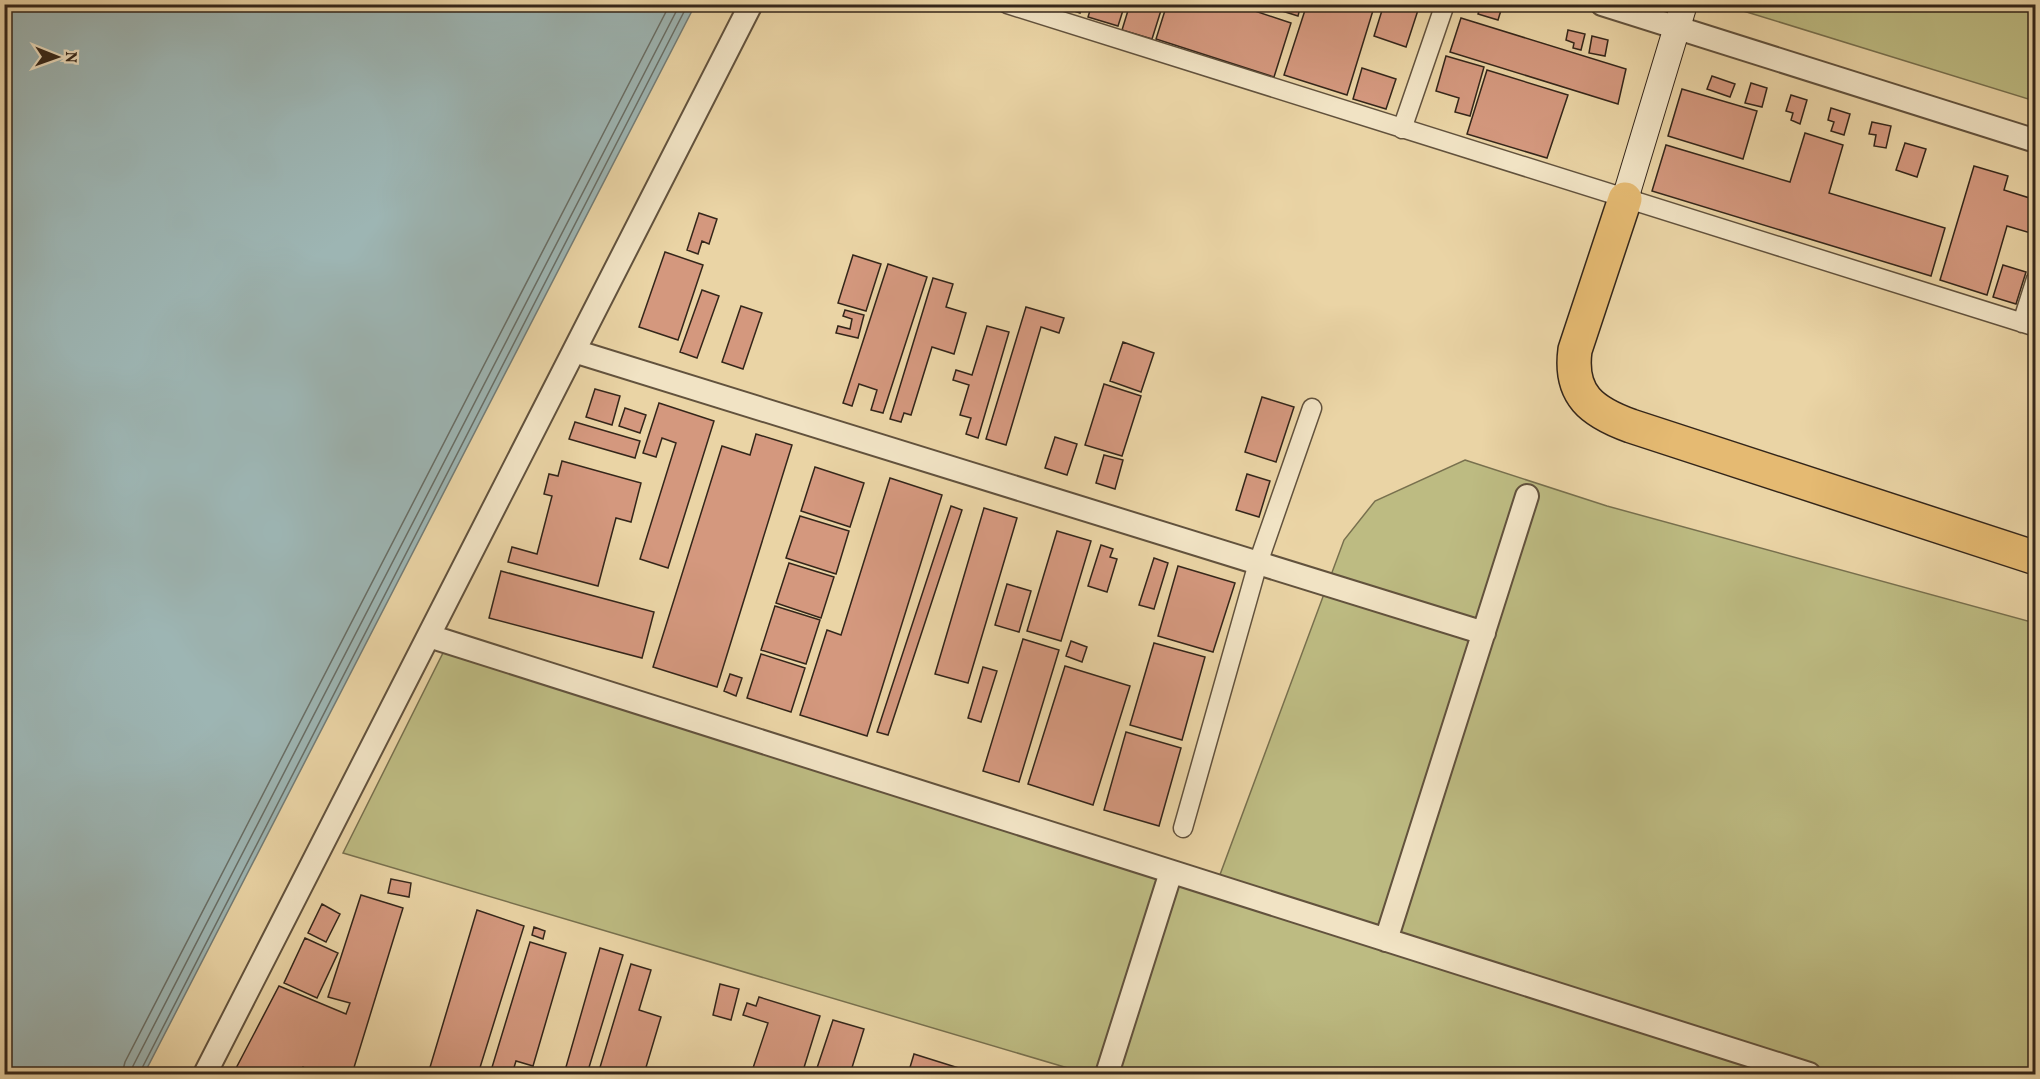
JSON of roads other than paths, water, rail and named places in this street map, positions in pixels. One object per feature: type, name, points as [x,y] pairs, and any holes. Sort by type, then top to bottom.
[{"type":"highway","points":[[1625,199],[1575,350],[1573,369],[1577,388],[1590,404],[1608,418],[1631,426],[2036,558]]},
{"type":"main road","points":[[1625,199],[1679,16]]},
{"type":"street","points":[[205,1074],[751,4]]},
{"type":"street","points":[[1007,4],[2029,325],[2036,279]]},
{"type":"street","points":[[1402,129],[1445,4]]},
{"type":"street","points":[[1602,4],[1679,16],[2036,141]]},
{"type":"street","points":[[574,351],[1484,633]]},
{"type":"street","points":[[1183,828],[1258,563],[1312,408]]},
{"type":"street","points":[[1386,940],[1527,496]]},
{"type":"street","points":[[429,636],[1809,1074]]},
{"type":"street","points":[[1107,1074],[1171,872]]},
{"type":"water","points":[[5,4],[695,5],[144,1074],[5,1074]]}]
